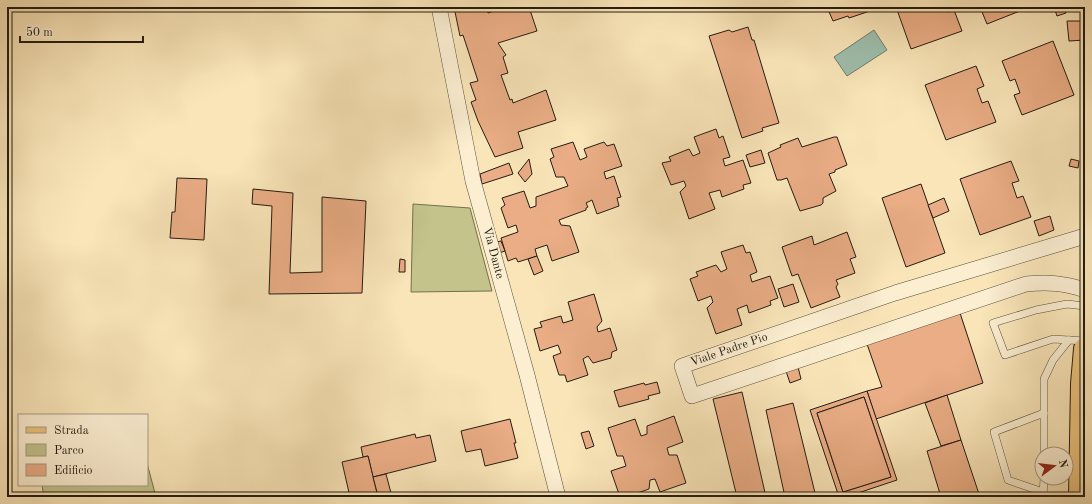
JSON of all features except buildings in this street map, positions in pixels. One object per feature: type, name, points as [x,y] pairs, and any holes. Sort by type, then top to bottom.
[{"type":"main road","points":[[1077,344],[1082,384],[1080,497]]},
{"type":"street","name":"Via Dante","points":[[439,7],[473,181],[527,375],[558,497]]},
{"type":"street","name":"Viale Padre Pio","points":[[1085,236],[895,293],[682,366],[692,396],[1026,284],[1047,282],[1067,284],[1085,290]]},
{"type":"lane","points":[[1077,344],[1053,339],[1005,355],[993,323],[1036,310],[1067,304],[1085,306]]},
{"type":"lane","points":[[1044,446],[1044,379],[1053,360],[1077,344],[1085,341]]},
{"type":"lane","points":[[1043,495],[1008,480],[994,432],[1044,413]]},
{"type":"green space","points":[[413,204],[470,208],[492,291],[411,292]]},
{"type":"green space","points":[[148,467],[156,497],[44,497],[42,486],[148,486]]},
{"type":"shaded area","points":[[874,30],[887,50],[847,76],[834,57]]}]
